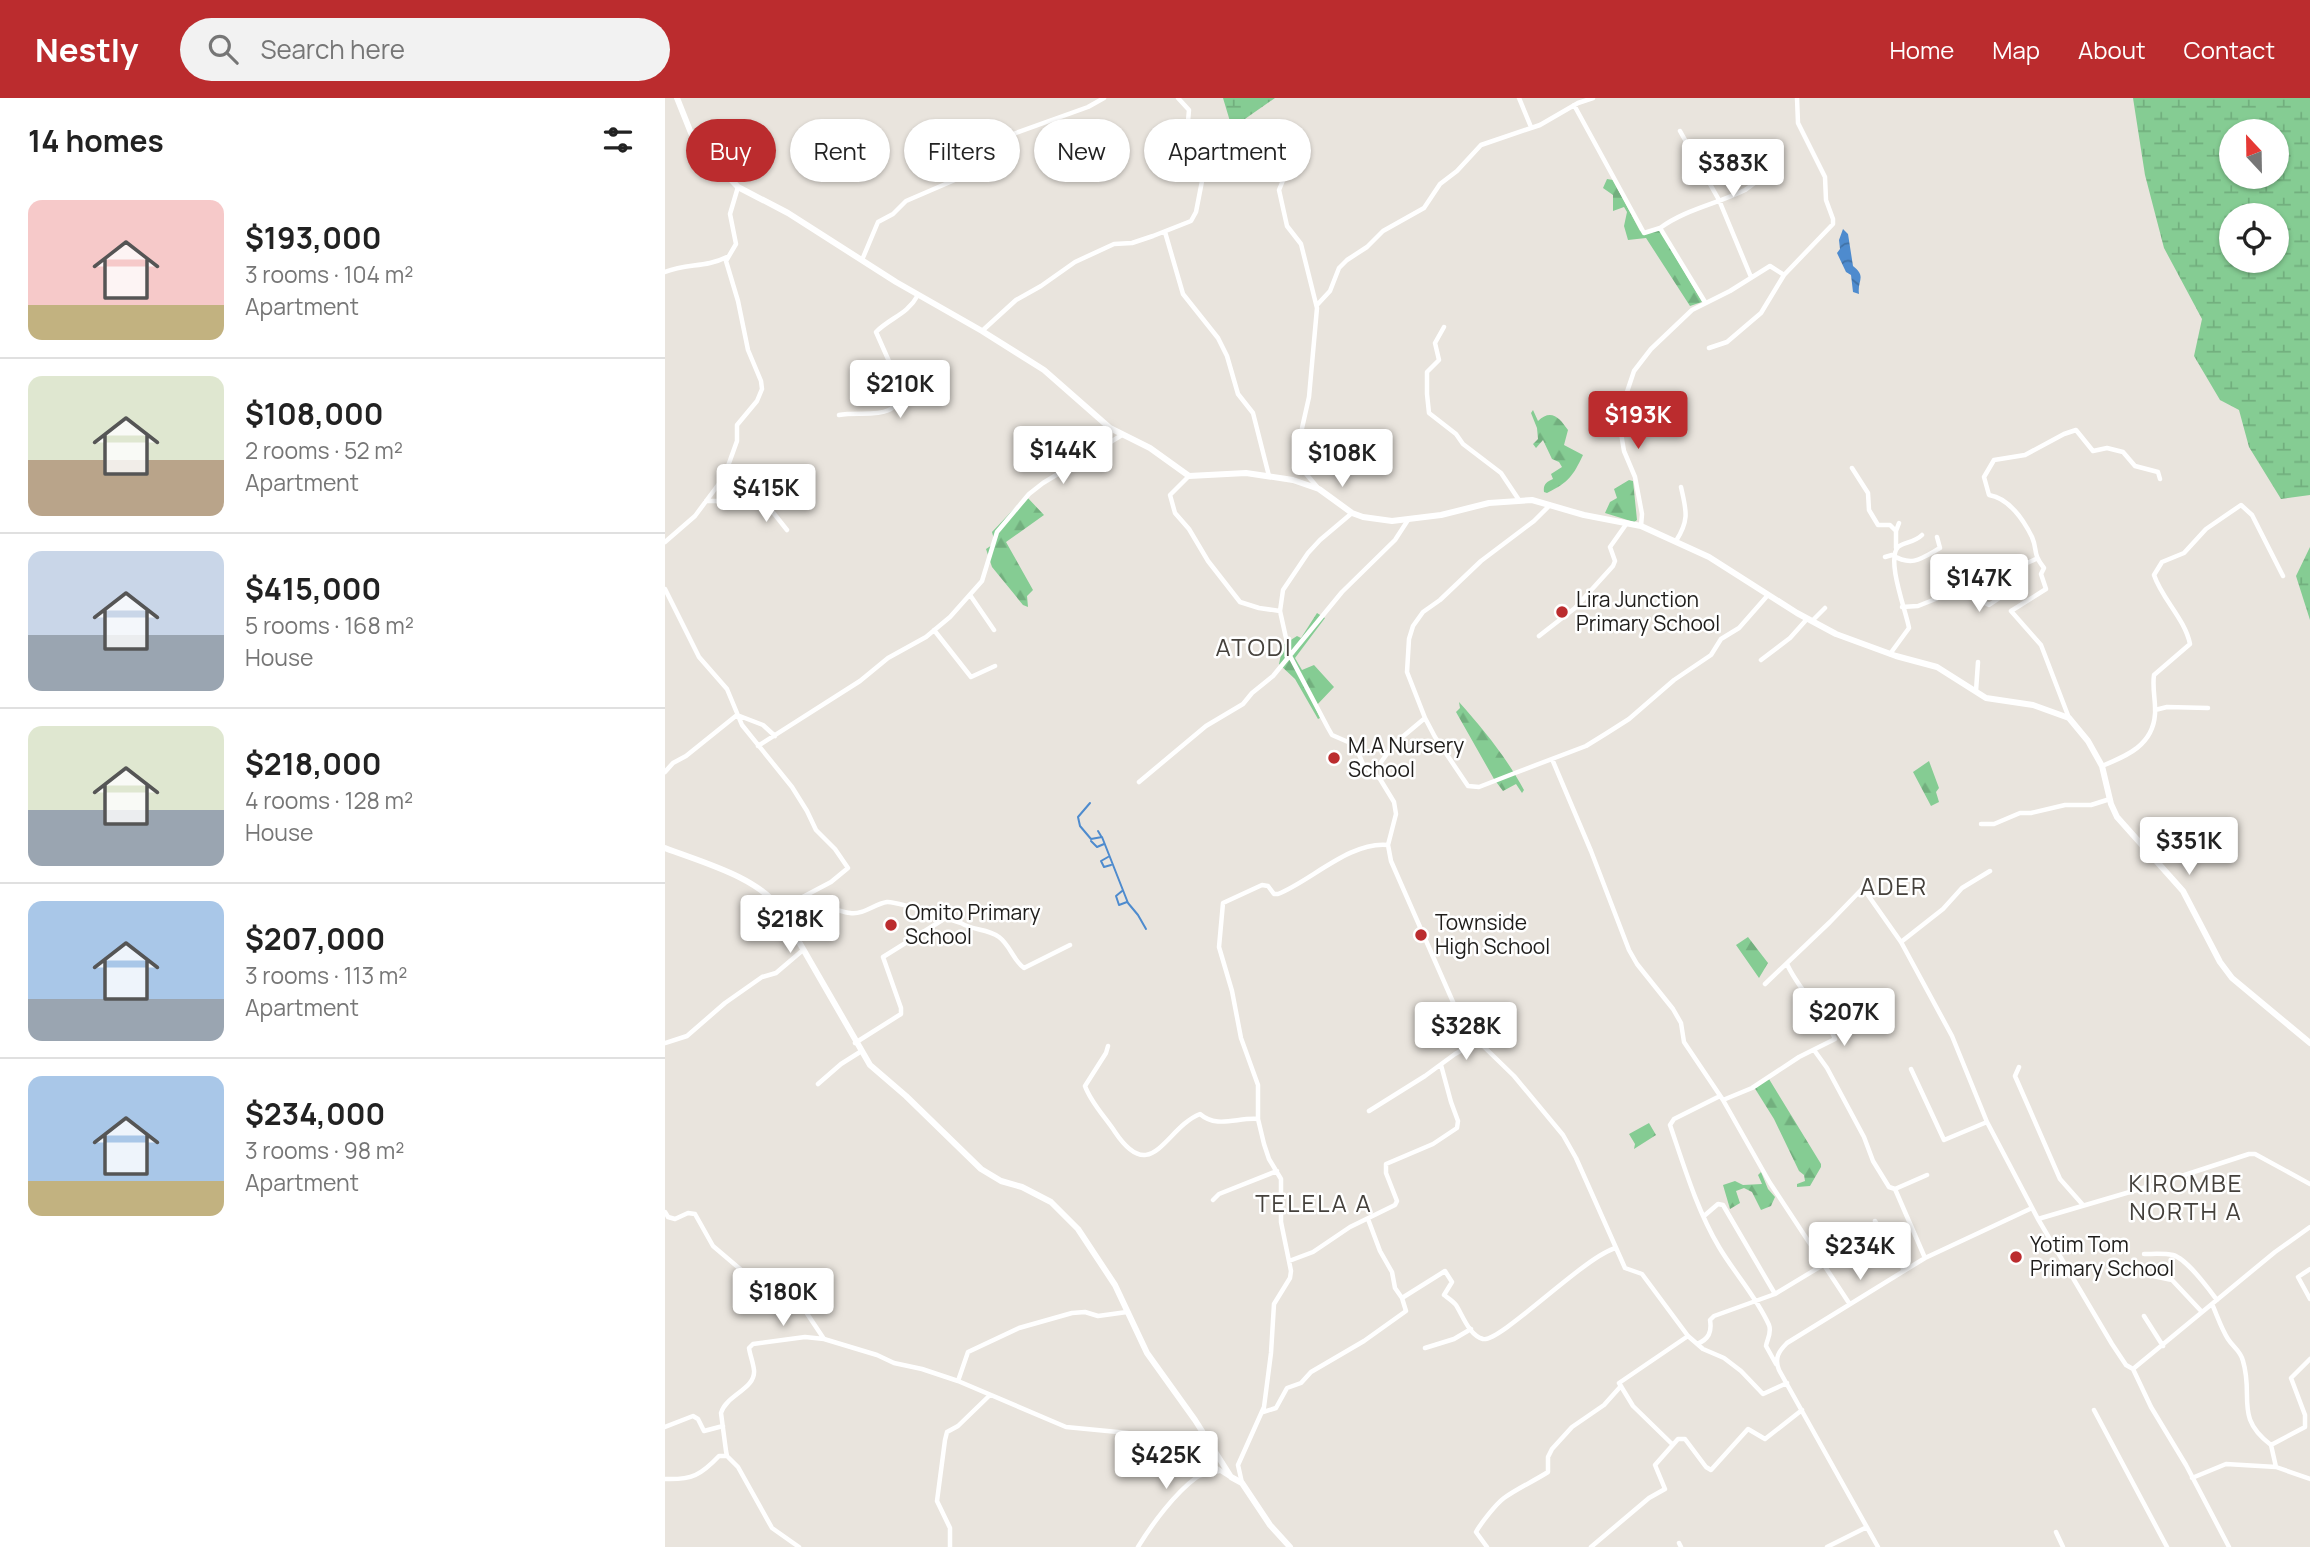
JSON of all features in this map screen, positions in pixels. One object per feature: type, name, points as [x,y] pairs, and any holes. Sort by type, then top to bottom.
[{"type":"street","points":[[677,98],[691,133],[738,187],[789,213],[918,295],[1049,373],[1103,422],[1122,435],[1150,448],[1189,475],[1246,472],[1293,480],[1319,489]]},
{"type":"street","points":[[862,260],[877,224],[897,211],[906,201],[964,176],[1000,141],[1016,132],[1087,107],[1104,98]]},
{"type":"street","points":[[982,331],[1016,300],[1075,262],[1114,244],[1132,243],[1191,221],[1196,212],[1202,181],[1187,133],[1189,110],[1178,98]]},
{"type":"street","points":[[1519,98],[1531,127]]},
{"type":"street","points":[[1317,305],[1330,291],[1339,268],[1347,260],[1367,247],[1383,231],[1424,208],[1440,184],[1457,171],[1481,145],[1540,125],[1574,105],[1593,98]]},
{"type":"street","points":[[1709,348],[1727,342],[1747,328],[1761,313],[1784,275],[1834,222],[1826,200],[1825,177],[1798,124],[1797,98]]},
{"type":"street","points":[[1574,105],[1644,233],[1745,190],[1768,175]]},
{"type":"street","points":[[1680,131],[1719,200],[1751,277]]},
{"type":"street","points":[[1282,182],[1279,190],[1287,226],[1301,244],[1317,305],[1306,415],[1296,453],[1302,469],[1319,489],[1353,513],[1379,519],[1408,520],[1441,515],[1477,505],[1532,500],[1641,526],[1709,557],[1836,634],[1890,654],[1937,667],[1986,698],[2033,705],[2069,718]]},
{"type":"street","points":[[665,272],[683,266],[709,265],[727,257],[736,244],[730,214],[738,187]]},
{"type":"street","points":[[1660,228],[1705,302]]},
{"type":"street","points":[[1165,232],[1183,294],[1218,338],[1227,356],[1237,392],[1253,413],[1269,476]]},
{"type":"street","points":[[665,542],[673,532],[692,519],[730,464],[738,439],[737,425],[757,400],[762,387],[748,350],[727,257]]},
{"type":"street","points":[[1641,526],[1642,514],[1635,477],[1621,442],[1621,410],[1634,370],[1683,317],[1705,302],[1730,291],[1770,266],[1784,275]]},
{"type":"street","points":[[839,415],[890,411],[895,406],[900,386],[876,332],[884,324],[903,314],[918,295]]},
{"type":"street","points":[[1444,327],[1435,343],[1439,360],[1427,372],[1430,415],[1456,433],[1463,444],[1501,473],[1519,500]]},
{"type":"street","points":[[2160,479],[2158,472],[2136,466],[2123,452],[2109,448],[2093,451],[2076,430],[2025,455],[1994,460],[1984,477],[1987,493],[1996,496],[2019,514],[2031,536],[2036,559],[2044,568],[2041,575],[2046,589],[2011,611],[2041,645],[2069,718],[2088,741],[2102,766],[2114,813],[2183,891],[2220,961],[2232,978],[2310,1043]]},
{"type":"street","points":[[758,746],[860,681],[888,658],[950,617],[982,581],[997,532],[1029,494],[1122,435]]},
{"type":"street","points":[[1853,468],[1868,495],[1869,510],[1873,518],[1878,525],[1890,525],[1896,531]]},
{"type":"street","points":[[1189,475],[1170,495],[1175,513],[1240,602],[1280,611]]},
{"type":"street","points":[[1676,541],[1684,526],[1687,510],[1681,487]]},
{"type":"street","points":[[706,501],[764,501],[787,530]]},
{"type":"street","points":[[1550,504],[1535,520],[1420,615],[1413,626],[1408,646],[1408,671],[1425,718],[1463,781],[1471,787],[1487,784],[1592,743],[1629,719],[1674,680],[1711,655],[1721,639],[1739,628],[1768,595]]},
{"type":"street","points":[[2102,766],[2143,744],[2151,731],[2155,710],[2154,675],[2190,644],[2155,580],[2158,566],[2184,553],[2206,529],[2241,505],[2252,515],[2283,576]]},
{"type":"street","points":[[1353,513],[1308,552],[1283,590],[1280,611],[1290,656],[1332,735],[1355,745],[1363,764],[1374,772],[1387,788],[1396,807],[1388,845],[1397,877],[1457,1012],[1478,1041],[1514,1076],[1563,1135],[1625,1268],[1642,1274],[1688,1336],[1741,1371],[1763,1394],[1787,1382]]},
{"type":"street","points":[[1139,782],[1206,726],[1243,704],[1290,656],[1342,592],[1395,540],[1408,520]]},
{"type":"street","points":[[1539,636],[1576,608],[1613,566],[1615,562],[1610,547],[1628,523]]},
{"type":"street","points":[[1890,654],[1909,628],[1902,607],[1894,554],[1899,523]]},
{"type":"street","points":[[1885,556],[1894,554],[1902,544],[1915,542],[1922,535]]},
{"type":"street","points":[[1894,554],[1909,563],[1940,548],[1937,537]]},
{"type":"street","points":[[1902,607],[1918,606],[1958,590],[1989,605],[2004,595],[2027,563],[2036,559]]},
{"type":"street","points":[[665,589],[699,657],[727,689],[737,715],[758,746],[792,787],[816,830],[842,857],[848,868],[831,882],[780,909]]},
{"type":"street","points":[[969,595],[994,630]]},
{"type":"street","points":[[1761,660],[1825,607]]},
{"type":"street","points":[[934,630],[971,677],[995,666]]},
{"type":"street","points":[[1975,692],[1978,662]]},
{"type":"street","points":[[2155,710],[2181,706],[2208,708]]},
{"type":"street","points":[[737,715],[763,725],[775,736]]},
{"type":"street","points":[[665,772],[669,766],[686,756],[737,715]]},
{"type":"street","points":[[1374,772],[1394,744],[1425,718]]},
{"type":"street","points":[[1552,759],[1629,950],[1673,1009],[1681,1023],[1684,1042],[1722,1098],[1770,1183],[1849,1303]]},
{"type":"street","points":[[1981,824],[1994,824],[2021,813],[2065,805],[2091,805],[2110,799]]},
{"type":"street","points":[[1290,1547],[1270,1525],[1242,1483],[1238,1465],[1262,1412],[1271,1353],[1274,1304],[1290,1278],[1281,1223],[1282,1181],[1269,1159],[1258,1119],[1258,1085],[1241,1038],[1232,991],[1219,947],[1223,904],[1262,885],[1268,886],[1274,894],[1283,893],[1358,850],[1373,845],[1388,845]]},
{"type":"street","points":[[665,848],[758,887],[766,893],[780,909],[860,1052],[870,1065],[903,1093],[981,1169],[1001,1181],[1033,1191],[1061,1210],[1103,1265],[1147,1353],[1195,1420],[1231,1477]]},
{"type":"street","points":[[1902,942],[1943,909],[1962,888],[1990,871]]},
{"type":"street","points":[[1765,984],[1863,888],[1902,942],[1952,1036],[1987,1122],[2032,1208],[2112,1344],[2126,1365],[2133,1369],[2151,1407],[2229,1547]]},
{"type":"street","points":[[794,902],[855,914],[892,902],[971,929],[996,934],[1024,968],[1069,944]]},
{"type":"street","points":[[758,919],[771,926],[788,923],[816,908]]},
{"type":"street","points":[[855,1043],[901,1014],[883,957],[945,919]]},
{"type":"street","points":[[665,1043],[687,1036],[725,1003],[758,979],[776,972],[803,950]]},
{"type":"street","points":[[1787,964],[1796,982],[1834,1036],[1833,1041],[1752,1088],[1674,1119],[1670,1125],[1719,1248],[1757,1301],[1770,1330],[1766,1349],[1777,1364],[1878,1547]]},
{"type":"street","points":[[1369,1111],[1478,1041]]},
{"type":"street","points":[[1108,1046],[1086,1086],[1123,1144],[1137,1155],[1146,1155],[1156,1150],[1200,1114],[1205,1119],[1220,1122],[1258,1119]]},
{"type":"street","points":[[1814,1050],[1827,1068],[1889,1188],[1895,1189],[1927,1175]]},
{"type":"street","points":[[818,1084],[860,1052]]},
{"type":"street","points":[[1289,1261],[1313,1252],[1350,1227],[1390,1209],[1397,1203],[1386,1173],[1386,1164],[1433,1144],[1458,1126],[1441,1065]]},
{"type":"street","points":[[2019,1067],[2015,1076],[2060,1178],[2083,1205]]},
{"type":"street","points":[[1911,1069],[1944,1140],[1987,1122]]},
{"type":"street","points":[[2038,1219],[2252,1153],[2310,1184]]},
{"type":"street","points":[[1213,1200],[1219,1194],[1277,1171]]},
{"type":"street","points":[[1895,1189],[1925,1258]]},
{"type":"street","points":[[1704,1216],[1720,1203],[1723,1205],[1775,1294]]},
{"type":"street","points":[[1777,1364],[1777,1354],[1787,1343],[1849,1303],[1925,1258],[2032,1208]]},
{"type":"street","points":[[665,1212],[668,1217],[675,1219],[688,1213],[695,1214],[709,1241],[753,1280],[759,1283],[775,1280],[788,1285],[824,1339]]},
{"type":"street","points":[[1262,1412],[1276,1408],[1287,1388],[1301,1383],[1311,1371],[1364,1342],[1406,1311],[1368,1219]]},
{"type":"street","points":[[1875,1221],[1904,1270]]},
{"type":"street","points":[[2133,1369],[2275,1252],[2310,1227]]},
{"type":"street","points":[[1402,1298],[1445,1271],[1452,1282],[1444,1295],[1456,1306],[1471,1329],[1485,1339],[1505,1329],[1584,1267],[1608,1250],[1616,1248]]},
{"type":"street","points":[[2144,1254],[2175,1256],[2200,1279],[2217,1300]]},
{"type":"street","points":[[1697,1344],[1709,1335],[1711,1319],[1775,1294],[1823,1265]]},
{"type":"street","points":[[2310,1269],[2298,1277],[2310,1299]]},
{"type":"street","points":[[2153,1276],[2175,1282],[2202,1312]]},
{"type":"street","points":[[2212,1304],[2227,1338],[2243,1358],[2248,1419],[2259,1436],[2271,1445],[2276,1466]]},
{"type":"street","points":[[958,1381],[968,1352],[1020,1328],[1078,1312],[1098,1315],[1128,1312]]},
{"type":"street","points":[[2144,1316],[2163,1346]]},
{"type":"street","points":[[1425,1348],[1454,1339],[1471,1329]]},
{"type":"street","points":[[1672,1444],[1633,1406],[1619,1382],[1688,1336]]},
{"type":"street","points":[[799,1547],[772,1528],[739,1467],[727,1455],[723,1408],[735,1394],[749,1385],[754,1373],[750,1345],[805,1337],[824,1339],[958,1381],[1066,1427],[1128,1433],[1163,1447],[1184,1451],[1242,1483]]},
{"type":"street","points":[[2271,1445],[2304,1429],[2308,1420],[2291,1377],[2310,1359]]},
{"type":"street","points":[[1487,1547],[1476,1532],[1486,1521],[1488,1514],[1503,1499],[1548,1472],[1548,1457],[1552,1449],[1572,1427],[1604,1405],[1621,1386]]},
{"type":"street","points":[[950,1547],[950,1528],[937,1501],[947,1432],[958,1426],[990,1395]]},
{"type":"street","points":[[1591,1547],[1649,1498],[1665,1489],[1655,1465],[1681,1437],[1711,1470],[1747,1430],[1764,1439],[1802,1410]]},
{"type":"street","points":[[2094,1410],[2167,1547]]},
{"type":"street","points":[[665,1427],[693,1416],[698,1419],[703,1431],[723,1426]]},
{"type":"street","points":[[665,1479],[681,1479],[699,1474],[719,1456],[727,1455]]},
{"type":"street","points":[[2192,1478],[2230,1464],[2276,1466],[2310,1479]]},
{"type":"street","points":[[1138,1547],[1150,1528],[1194,1480],[1202,1475],[1220,1471]]},
{"type":"street","points":[[1827,1547],[1867,1527]]},
{"type":"street","points":[[2056,1532],[2063,1547]]},
{"type":"green space","points":[[1223,98],[1275,98],[1245,119],[1229,119]]},
{"type":"green space","points":[[2133,98],[2310,98],[2310,495],[2281,499],[2249,447],[2239,410],[2220,400],[2194,356],[2202,319],[2164,248],[2145,175]]},
{"type":"green space","points":[[1607,179],[1613,180],[1640,231],[1648,233],[1659,229],[1702,302],[1690,306],[1646,238],[1628,240],[1624,226],[1627,212],[1624,207],[1613,211],[1613,195],[1603,188]]},
{"type":"green space","points":[[1533,410],[1538,421],[1547,415],[1558,418],[1568,430],[1564,445],[1583,455],[1569,478],[1547,493],[1544,492],[1544,487],[1553,479],[1551,474],[1562,467],[1552,459],[1543,440],[1536,448],[1533,444],[1538,439],[1531,413]]},
{"type":"green space","points":[[1629,480],[1633,481],[1637,520],[1634,522],[1605,513],[1610,502],[1617,498],[1614,489]]},
{"type":"green space","points":[[1026,496],[1044,515],[1006,542],[1033,590],[1027,596],[1028,607],[1023,605],[992,567],[986,549],[995,543],[992,532]]},
{"type":"green space","points":[[2310,547],[2310,620],[2296,576]]},
{"type":"green space","points":[[1317,613],[1325,618],[1295,658],[1302,670],[1314,665],[1334,687],[1315,707],[1320,718],[1318,719],[1295,679],[1279,664],[1283,645],[1297,636],[1301,638]]},
{"type":"green space","points":[[1459,702],[1502,755],[1524,790],[1522,793],[1516,784],[1503,791],[1494,779],[1456,712],[1460,708]]},
{"type":"green space","points":[[1929,761],[1939,788],[1936,792],[1939,802],[1931,806],[1913,772]]},
{"type":"green space","points":[[1748,937],[1768,963],[1759,978],[1736,945]]},
{"type":"green space","points":[[1769,1079],[1821,1164],[1810,1186],[1797,1187],[1797,1184],[1805,1181],[1804,1175],[1799,1171],[1774,1119],[1754,1087]]},
{"type":"green space","points":[[1649,1123],[1656,1135],[1634,1149],[1635,1144],[1629,1134]]},
{"type":"green space","points":[[1761,1172],[1768,1189],[1775,1197],[1771,1206],[1761,1210],[1752,1192],[1744,1188],[1736,1191],[1740,1203],[1730,1209],[1723,1185],[1735,1181],[1743,1185],[1762,1184],[1758,1175]]},
{"type":"water","points":[[1843,229],[1848,234],[1853,266],[1861,276],[1859,294],[1853,292],[1851,275],[1846,272],[1837,253]]},
{"type":"waterway","points":[[1090,803],[1078,817],[1080,826],[1091,839],[1102,837],[1128,903],[1146,929]]},
{"type":"waterway","points":[[1098,831],[1101,836]]},
{"type":"waterway","points":[[1091,841],[1097,847],[1104,844]]},
{"type":"waterway","points":[[1108,857],[1101,861],[1104,867],[1111,865]]},
{"type":"waterway","points":[[1122,891],[1116,896],[1119,905],[1127,902]]},
{"type":"place","name":"Lira Junction Primary School","points":[[1562,612]]},
{"type":"place","name":"M.A Nursery School","points":[[1334,758]]},
{"type":"place","name":"Omito Primary School","points":[[891,925]]},
{"type":"place","name":"Townside High School","points":[[1421,935]]},
{"type":"place","name":"Yotim Tom Primary School","points":[[2016,1257]]},
{"type":"district","name":"ATODI","points":[[1254,648]]},
{"type":"district","name":"ADER","points":[[1894,887]]},
{"type":"district","name":"KIROMBE NORTH A","points":[[2186,1198]]},
{"type":"district","name":"TELELA A","points":[[1314,1204]]}]
